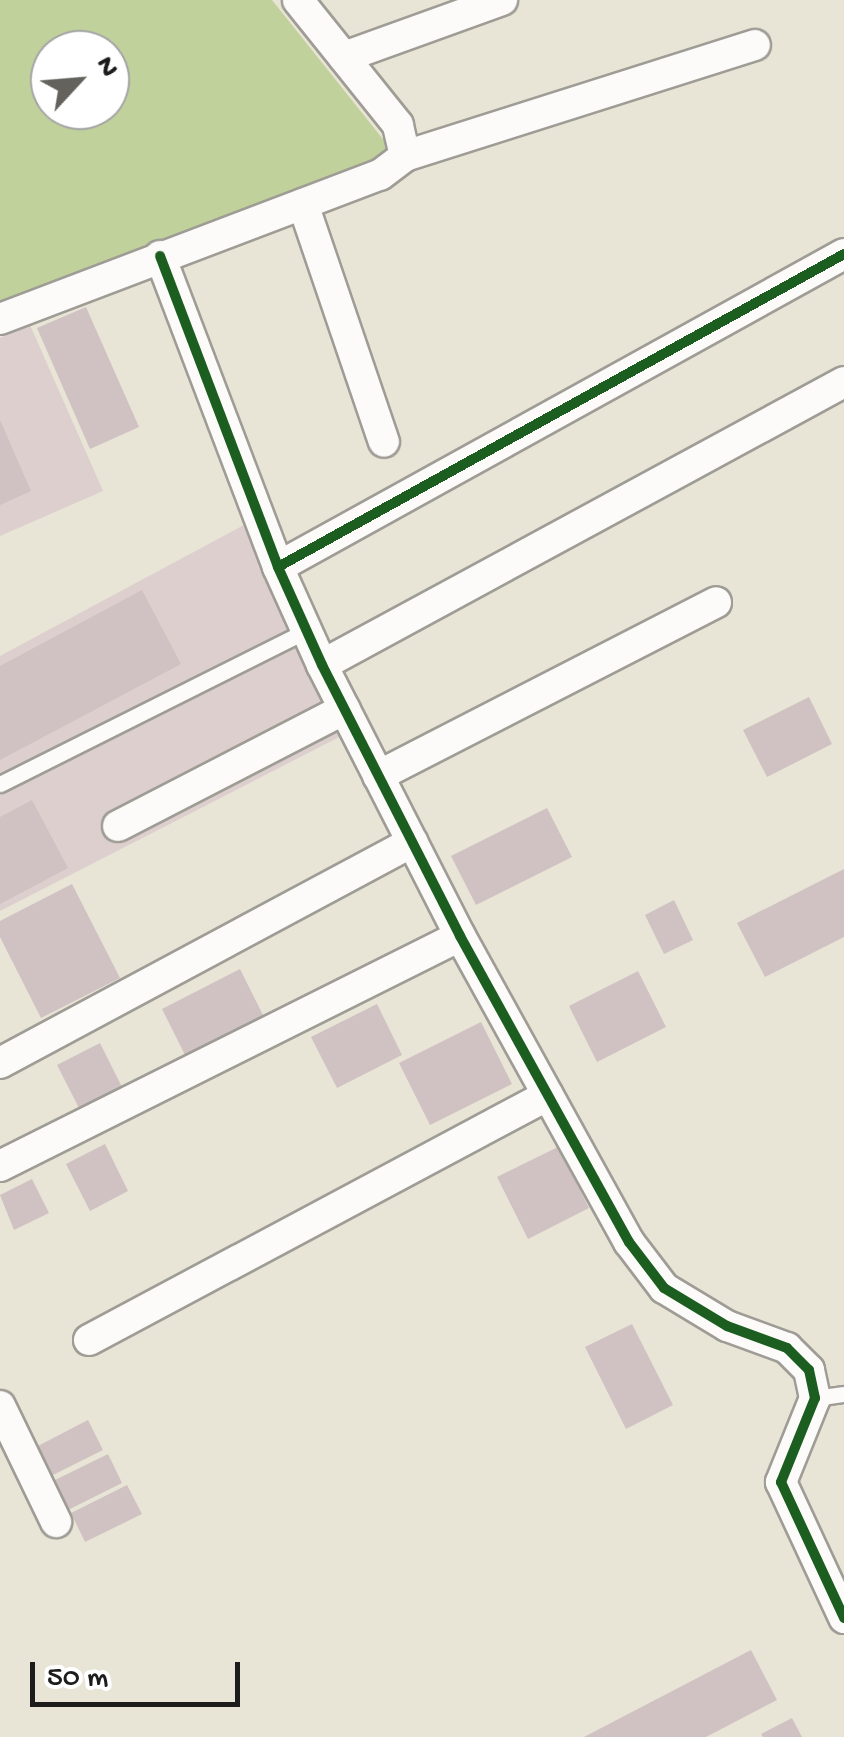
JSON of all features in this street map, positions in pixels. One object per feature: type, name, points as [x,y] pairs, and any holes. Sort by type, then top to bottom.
[{"type":"street","points":[[298,0],[398,124],[405,156]]},
{"type":"street","points":[[344,57],[502,0]]},
{"type":"street","points":[[0,319],[380,175],[405,156],[755,46]]},
{"type":"street","points":[[303,204],[384,442]]},
{"type":"street","points":[[278,567],[844,254]]},
{"type":"street","points":[[160,256],[278,567],[322,665],[460,936],[629,1242],[664,1288],[726,1326],[787,1348],[830,1396],[782,1482],[844,1618]]},
{"type":"street","points":[[322,665],[844,382]]},
{"type":"street","points":[[378,776],[716,602]]},
{"type":"street","points":[[118,826],[345,709]]},
{"type":"street","points":[[0,1063],[412,842]]},
{"type":"street","points":[[0,1166],[460,936]]},
{"type":"street","points":[[89,1340],[548,1095]]},
{"type":"street","points":[[0,1406],[56,1522]]},
{"type":"lane","points":[[0,784],[306,630]]},
{"type":"shaded area","points":[[30,325],[103,491],[0,536],[0,338]]},
{"type":"shaded area","points":[[244,525],[343,735],[0,911],[0,656]]},
{"type":"green space","points":[[0,0],[272,0],[394,153],[0,309]]},
{"type":"building","points":[[86,307],[139,427],[90,449],[37,328]]},
{"type":"building","points":[[0,420],[31,491],[0,505]]},
{"type":"building","points":[[142,590],[181,664],[0,760],[0,666]]},
{"type":"building","points":[[809,697],[832,744],[767,777],[743,730]]},
{"type":"building","points":[[32,800],[68,868],[0,904],[0,817]]},
{"type":"building","points":[[547,808],[572,857],[476,905],[451,856]]},
{"type":"building","points":[[844,869],[844,937],[765,977],[737,923]]},
{"type":"building","points":[[72,884],[120,978],[41,1018],[0,937],[0,921]]},
{"type":"building","points":[[674,900],[693,940],[664,954],[645,915]]},
{"type":"building","points":[[240,969],[269,1027],[191,1067],[162,1009]]},
{"type":"building","points":[[638,971],[666,1027],[597,1062],[569,1006]]},
{"type":"building","points":[[377,1004],[402,1055],[337,1088],[311,1037]]},
{"type":"building","points":[[481,1022],[512,1084],[430,1125],[399,1063]]},
{"type":"building","points":[[100,1043],[123,1089],[80,1110],[57,1065]]},
{"type":"building","points":[[105,1144],[128,1191],[90,1211],[66,1164]]},
{"type":"building","points":[[558,1147],[589,1208],[528,1239],[497,1177]]},
{"type":"building","points":[[32,1179],[49,1213],[14,1230],[0,1195]]},
{"type":"building","points":[[632,1324],[673,1405],[626,1429],[585,1347]]},
{"type":"building","points":[[88,1420],[103,1450],[51,1476],[36,1447]]},
{"type":"building","points":[[108,1454],[122,1483],[68,1510],[53,1481]]},
{"type":"building","points":[[127,1485],[142,1514],[85,1542],[71,1513]]},
{"type":"building","points":[[751,1650],[777,1700],[706,1737],[584,1737]]},
{"type":"building","points":[[792,1718],[802,1737],[761,1734]]},
{"type":"cycle path","points":[[278,567],[844,254]]},
{"type":"cycle path","points":[[160,256],[278,567],[322,665],[460,936],[629,1242],[664,1288],[727,1326],[787,1348],[809,1370],[815,1398],[781,1482],[844,1618]]}]
